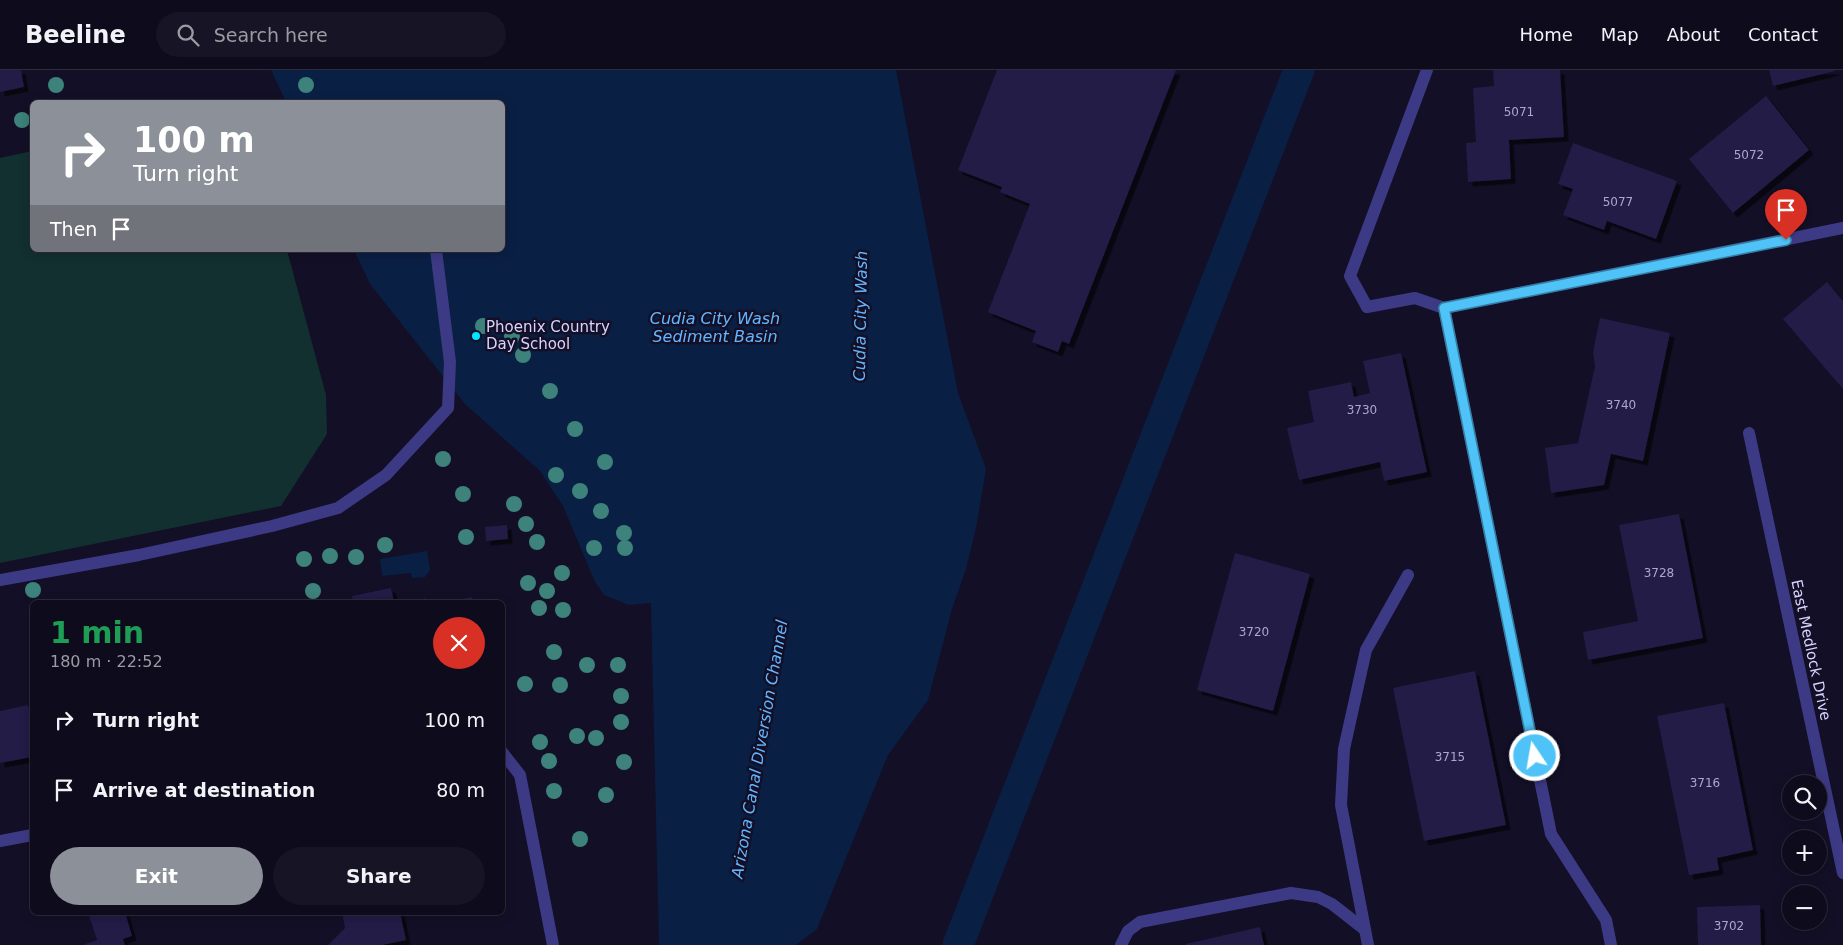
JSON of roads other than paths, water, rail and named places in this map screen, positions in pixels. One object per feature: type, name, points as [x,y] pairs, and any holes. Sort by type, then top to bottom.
[{"type":"street","points":[[1427,70],[1350,276],[1367,307],[1415,298],[1444,308],[1843,228]]},
{"type":"street","points":[[0,580],[140,555],[338,508],[386,475],[448,408],[450,362],[436,252]]},
{"type":"street","points":[[1444,308],[1551,834],[1606,920],[1612,945]]},
{"type":"street","name":"East Medlock Drive","points":[[1749,433],[1843,873]]},
{"type":"street","points":[[1368,945],[1341,805],[1344,749],[1366,650],[1408,575]]},
{"type":"street","points":[[505,756],[520,775],[553,945]]},
{"type":"street","points":[[0,841],[30,835]]},
{"type":"street","points":[[1121,945],[1128,931],[1140,922],[1291,893],[1318,898],[1332,904],[1364,929]]},
{"type":"water","name":"Cudia City Wash Sediment Basin","points":[[271,70],[896,70],[958,393],[986,469],[976,528],[966,569],[952,609],[928,700],[888,755],[817,929],[796,945],[659,945],[651,603],[629,605],[604,595],[595,582],[563,506],[540,471],[465,404],[370,284],[355,252],[505,252],[505,100],[285,100]]},
{"type":"water","points":[[427,551],[430,570],[425,577],[412,578],[411,573],[382,576],[380,559]]},
{"type":"waterway","points":[[958,945],[1299,70]]},
{"type":"place","name":"Phoenix Country Day School","points":[[476,336]]},
{"type":"water label","name":"Cudia City Wash","points":[[860,316]]},
{"type":"water label","name":"Arizona Canal Diversion Channel","points":[[759,749]]}]
